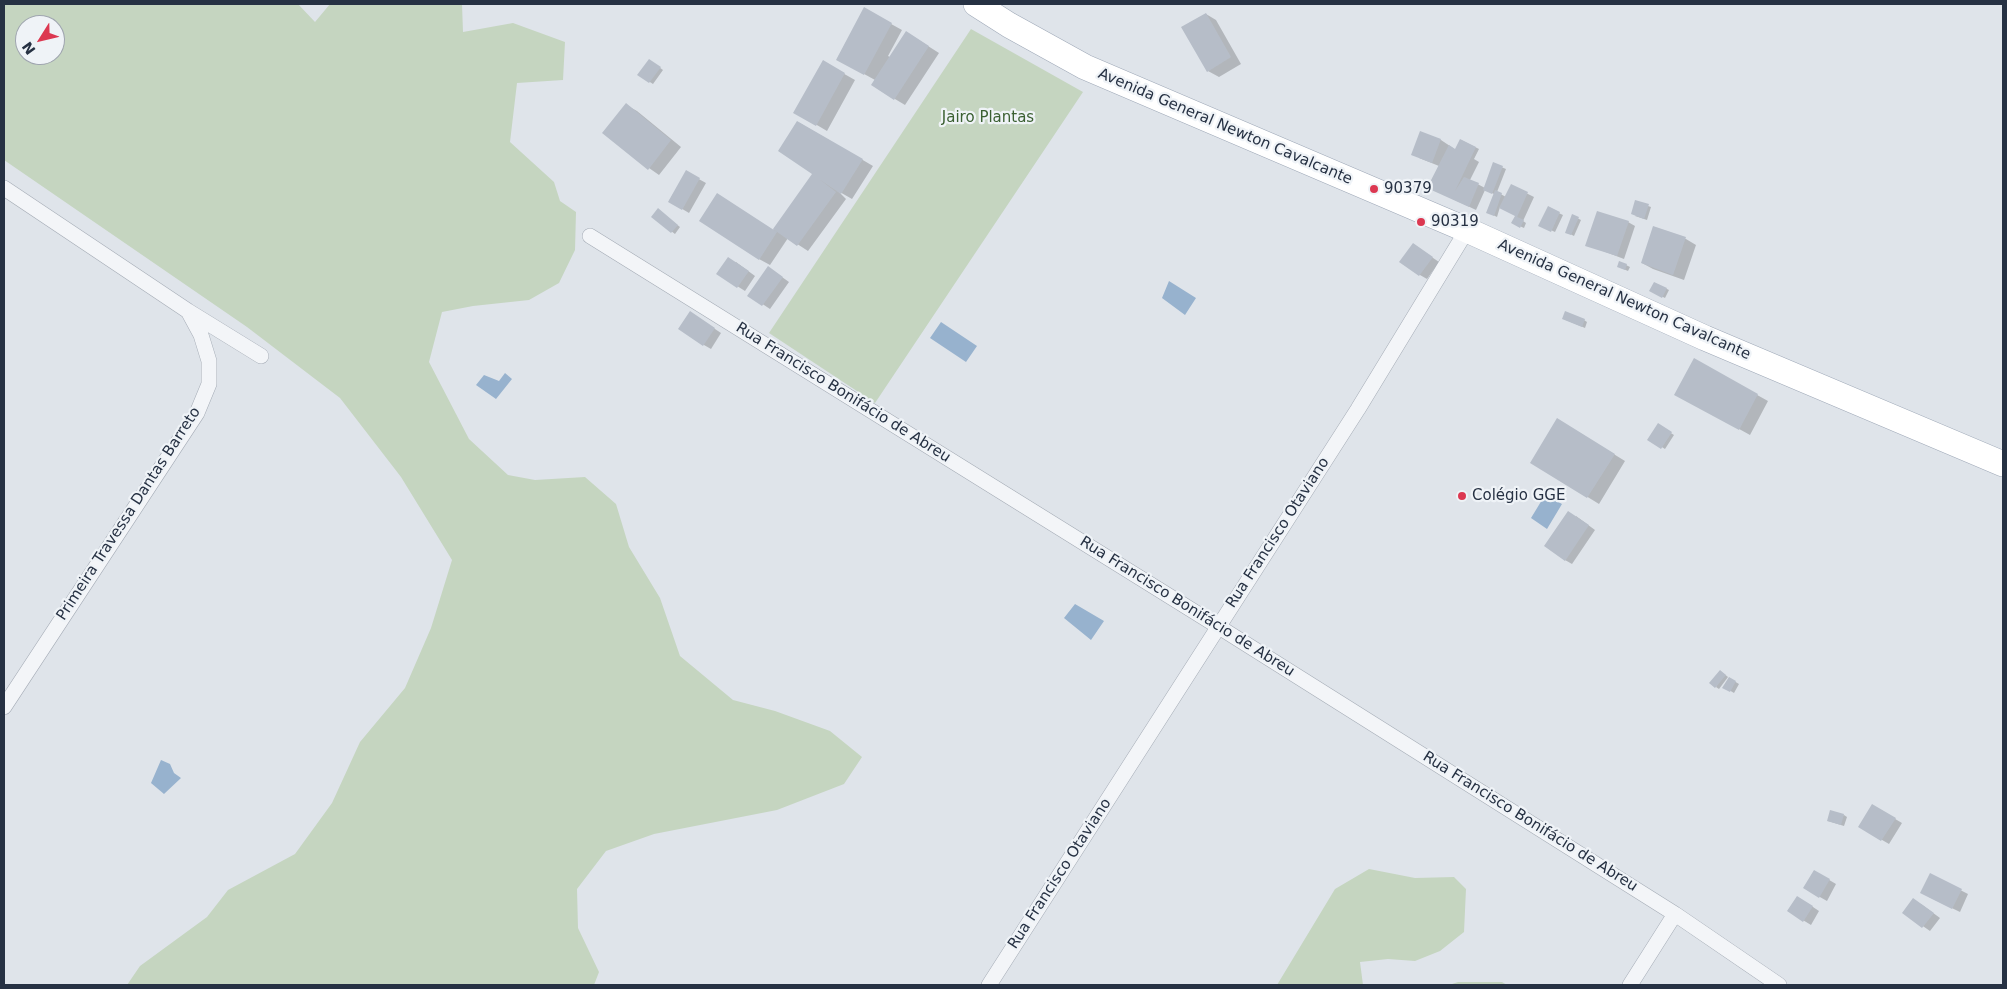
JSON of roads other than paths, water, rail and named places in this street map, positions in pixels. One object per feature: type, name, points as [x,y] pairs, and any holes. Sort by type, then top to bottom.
[{"type":"main road","name":"Avenida General Newton Cavalcante","points":[[976,4],[1009,26],[1085,67],[1467,230],[1713,341],[2003,464]]},
{"type":"street","name":"Primeira Travessa Dantas Barreto","points":[[4,188],[188,311],[260,356]]},
{"type":"street","name":"Rua Francisco Otaviano","points":[[989,985],[1358,409],[1467,230]]},
{"type":"street","name":"Rua Francisco Bonifácio de Abreu","points":[[590,236],[1218,626],[1675,914],[1779,985]]},
{"type":"street","name":"Primeira Travessa Dantas Barreto","points":[[4,707],[197,413],[209,384],[209,361],[201,335],[188,311]]},
{"type":"street","points":[[1630,985],[1675,914]]},
{"type":"water","points":[[1169,281],[1196,298],[1185,315],[1162,298]]},
{"type":"water","points":[[941,322],[977,346],[966,362],[930,338]]},
{"type":"water","points":[[505,373],[512,379],[496,399],[476,385],[484,375],[499,381]]},
{"type":"water","points":[[1545,495],[1562,504],[1547,529],[1531,518]]},
{"type":"water","points":[[1075,604],[1104,621],[1091,640],[1064,618]]},
{"type":"water","points":[[161,760],[170,764],[174,773],[181,778],[164,794],[151,783]]},
{"type":"place","name":"90379","points":[[1374,189]]},
{"type":"place","name":"90319","points":[[1421,222]]},
{"type":"place","name":"Colégio GGE","points":[[1462,496]]},
{"type":"park label","name":"Jairo Plantas","points":[[988,118]]}]
